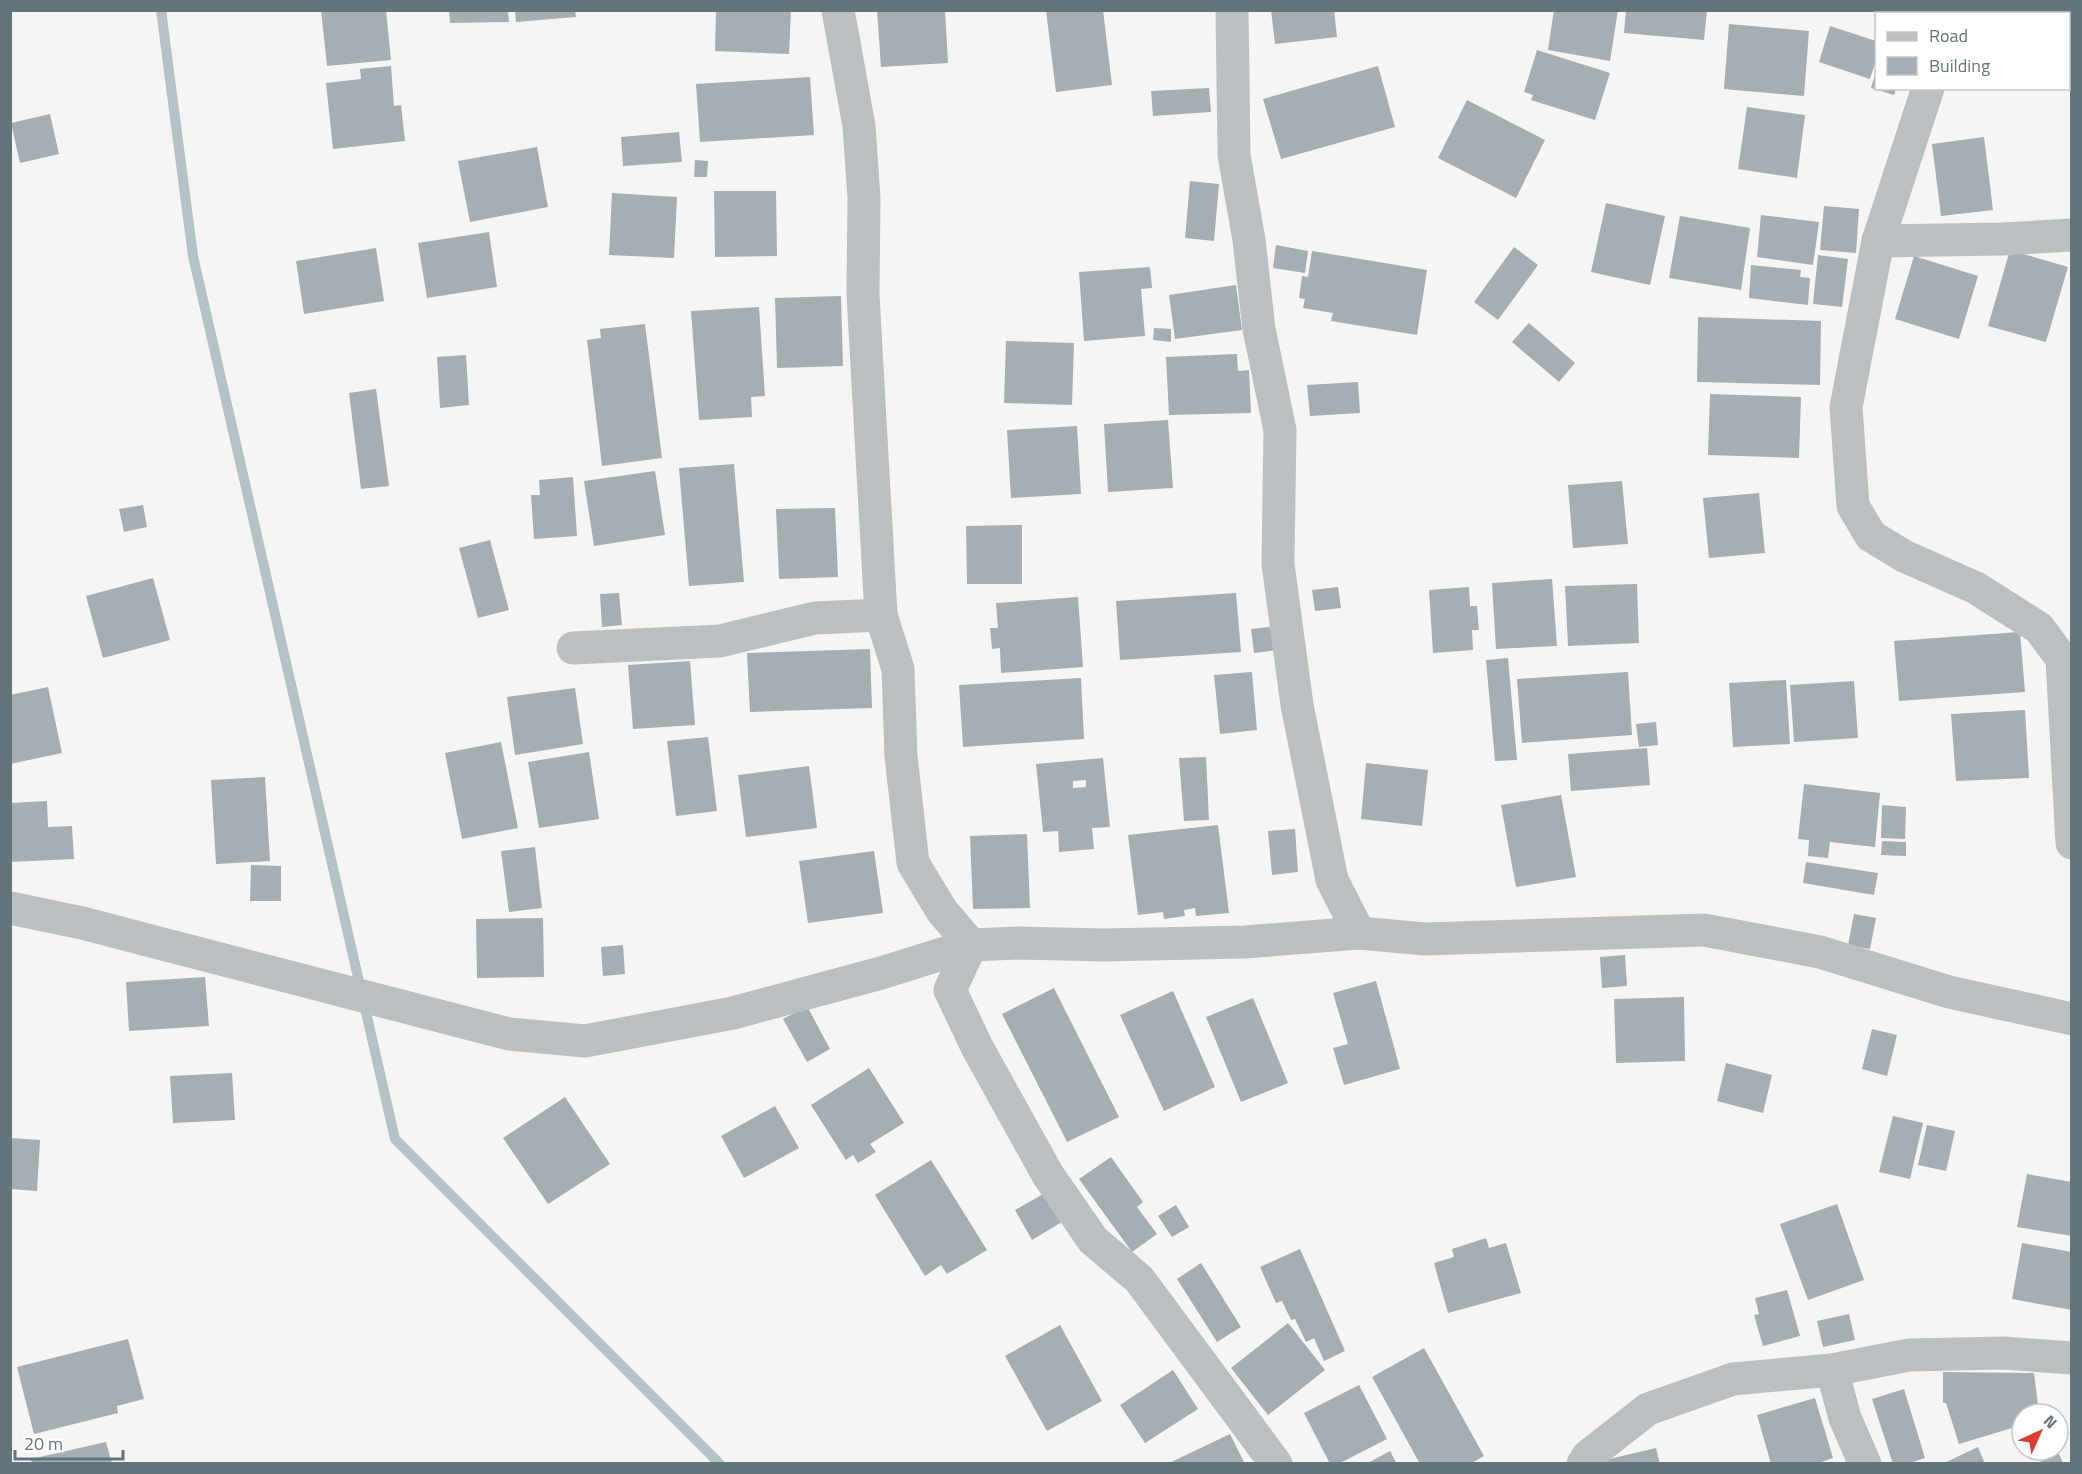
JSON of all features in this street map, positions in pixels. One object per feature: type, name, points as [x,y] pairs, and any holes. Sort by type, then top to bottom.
[{"type":"street","points":[[838,10],[859,126],[864,198],[863,295],[881,615],[898,669],[901,756],[913,863],[942,911],[971,945]]},
{"type":"street","points":[[1232,10],[1234,155],[1249,240],[1259,329],[1280,430],[1278,564],[1297,705],[1332,880],[1359,933]]},
{"type":"street","points":[[1927,90],[1878,241],[1846,407],[1853,506],[1871,536],[1904,556],[1976,588],[2039,628],[2067,659],[2072,843]]},
{"type":"street","points":[[1878,241],[2002,239],[2072,235]]},
{"type":"street","points":[[573,648],[720,641],[815,618],[881,615]]},
{"type":"street","points":[[10,908],[93,926],[509,1034],[585,1041],[733,1013],[881,974],[971,945],[1245,942],[1359,933],[1425,939],[1704,930],[1820,952],[1948,992],[2072,1019]]},
{"type":"street","points":[[971,945],[950,990],[977,1047],[1048,1175],[1093,1239],[1140,1280],[1276,1464]]},
{"type":"street","points":[[1582,1464],[1588,1456],[1648,1409],[1733,1379],[1832,1370],[1909,1355],[2003,1353],[2072,1358]]},
{"type":"street","points":[[1832,1370],[1845,1418],[1865,1464]]},
{"type":"building","points":[[321,10],[386,10],[391,60],[327,66]]},
{"type":"building","points":[[449,10],[508,10],[509,22],[450,23]]},
{"type":"building","points":[[515,10],[575,10],[576,17],[516,22]]},
{"type":"building","points":[[716,10],[791,10],[789,54],[715,51]]},
{"type":"building","points":[[877,10],[945,10],[948,63],[881,67]]},
{"type":"building","points":[[1046,10],[1103,10],[1112,85],[1056,92]]},
{"type":"building","points":[[1271,10],[1334,10],[1337,37],[1275,44]]},
{"type":"building","points":[[1554,10],[1618,10],[1610,61],[1548,50]]},
{"type":"building","points":[[1626,10],[1707,10],[1704,40],[1624,33]]},
{"type":"building","points":[[1874,10],[1922,10],[1922,12],[1878,12]]},
{"type":"building","points":[[2060,10],[2072,10],[2072,51],[2070,51],[2070,12],[2060,12]]},
{"type":"building","points":[[1729,24],[1809,31],[1804,96],[1724,89]]},
{"type":"building","points":[[1830,26],[1875,41],[1875,63],[1870,79],[1819,62]]},
{"type":"building","points":[[1537,50],[1610,73],[1595,120],[1531,100],[1533,95],[1524,92]]},
{"type":"building","points":[[391,66],[394,106],[401,105],[405,141],[333,149],[326,83],[361,79],[360,69]]},
{"type":"building","points":[[1378,66],[1395,127],[1281,159],[1263,99]]},
{"type":"building","points":[[1875,74],[1875,89],[1871,88]]},
{"type":"building","points":[[810,77],[814,135],[700,142],[696,84]]},
{"type":"building","points":[[1209,88],[1211,112],[1153,116],[1151,91]]},
{"type":"building","points":[[1878,90],[1895,90],[1894,95]]},
{"type":"building","points":[[1467,100],[1545,140],[1516,198],[1438,158]]},
{"type":"building","points":[[1747,107],[1805,115],[1797,178],[1738,169]]},
{"type":"building","points":[[50,114],[59,154],[20,163],[11,123]]},
{"type":"building","points":[[679,132],[682,162],[623,166],[621,137]]},
{"type":"building","points":[[1984,137],[1993,210],[1941,216],[1932,144]]},
{"type":"building","points":[[537,147],[548,207],[470,222],[458,161]]},
{"type":"building","points":[[695,160],[708,161],[707,177],[694,177]]},
{"type":"building","points":[[1190,181],[1219,184],[1214,241],[1185,238]]},
{"type":"building","points":[[714,191],[776,191],[777,256],[715,257]]},
{"type":"building","points":[[612,193],[677,197],[674,258],[609,255]]},
{"type":"building","points":[[1606,203],[1665,216],[1650,285],[1591,272]]},
{"type":"building","points":[[1824,206],[1859,209],[1856,253],[1820,250]]},
{"type":"building","points":[[1761,215],[1819,222],[1813,265],[1757,257]]},
{"type":"building","points":[[1680,216],[1750,228],[1741,290],[1669,278]]},
{"type":"building","points":[[489,232],[497,287],[427,298],[418,243]]},
{"type":"building","points":[[1276,245],[1308,251],[1305,273],[1273,268]]},
{"type":"building","points":[[1514,247],[1538,265],[1498,320],[1474,302]]},
{"type":"building","points":[[376,248],[384,301],[304,314],[296,261]]},
{"type":"building","points":[[2010,250],[2068,267],[2046,342],[1988,326]]},
{"type":"building","points":[[1312,251],[1427,270],[1417,335],[1331,321],[1333,313],[1303,308],[1305,299],[1299,298],[1302,276],[1308,277]]},
{"type":"building","points":[[1818,255],[1848,259],[1842,307],[1813,304]]},
{"type":"building","points":[[1914,256],[1978,276],[1959,339],[1895,319]]},
{"type":"building","points":[[1751,265],[1801,270],[1800,277],[1810,278],[1808,305],[1749,298]]},
{"type":"building","points":[[1150,267],[1152,288],[1141,289],[1145,336],[1084,341],[1079,272]]},
{"type":"building","points":[[1236,285],[1242,330],[1175,339],[1169,295]]},
{"type":"building","points":[[841,296],[843,366],[777,368],[775,298]]},
{"type":"building","points":[[759,307],[765,396],[751,397],[752,417],[699,420],[691,311]]},
{"type":"building","points":[[1698,317],[1821,321],[1820,385],[1697,382]]},
{"type":"building","points":[[1529,323],[1575,363],[1559,382],[1512,342]]},
{"type":"building","points":[[645,324],[662,458],[602,466],[587,340],[601,338],[600,329]]},
{"type":"building","points":[[1154,328],[1171,329],[1171,342],[1153,340]]},
{"type":"building","points":[[1006,341],[1074,343],[1072,405],[1004,403]]},
{"type":"building","points":[[1237,354],[1238,371],[1249,370],[1251,413],[1169,415],[1166,357]]},
{"type":"building","points":[[466,355],[469,405],[440,408],[437,357]]},
{"type":"building","points":[[1358,382],[1360,413],[1310,416],[1307,385]]},
{"type":"building","points":[[376,389],[389,486],[361,489],[349,393]]},
{"type":"building","points":[[1710,394],[1801,397],[1799,458],[1708,455]]},
{"type":"building","points":[[1168,420],[1173,488],[1108,492],[1104,424]]},
{"type":"building","points":[[1077,426],[1081,494],[1011,498],[1007,430]]},
{"type":"building","points":[[734,464],[744,582],[689,586],[679,468]]},
{"type":"building","points":[[655,471],[665,535],[594,546],[584,481]]},
{"type":"building","points":[[573,477],[577,536],[534,539],[531,495],[540,495],[539,480]]},
{"type":"building","points":[[1622,481],[1628,544],[1573,548],[1568,485]]},
{"type":"building","points":[[1759,493],[1765,553],[1709,558],[1703,498]]},
{"type":"building","points":[[143,505],[147,527],[124,532],[119,509]]},
{"type":"building","points":[[835,508],[838,577],[779,579],[776,509]]},
{"type":"building","points":[[1022,525],[1022,584],[967,584],[966,526]]},
{"type":"building","points":[[490,540],[509,610],[478,618],[459,548]]},
{"type":"building","points":[[153,578],[170,640],[103,658],[86,596]]},
{"type":"building","points":[[1552,579],[1557,646],[1496,649],[1492,583]]},
{"type":"building","points":[[1637,584],[1639,643],[1568,646],[1565,586]]},
{"type":"building","points":[[1338,587],[1341,608],[1315,611],[1312,590]]},
{"type":"building","points":[[1469,587],[1470,606],[1477,606],[1479,630],[1472,630],[1473,650],[1433,653],[1429,590]]},
{"type":"building","points":[[619,593],[622,625],[602,627],[600,594]]},
{"type":"building","points":[[1236,593],[1241,652],[1120,660],[1116,601]]},
{"type":"building","points":[[1078,597],[1083,667],[1001,673],[1000,648],[992,649],[990,628],[998,628],[996,603]]},
{"type":"building","points":[[1276,626],[1279,650],[1254,653],[1251,629]]},
{"type":"building","points":[[2020,632],[2025,692],[1899,701],[1894,641]]},
{"type":"building","points":[[870,649],[872,708],[750,712],[747,653]]},
{"type":"building","points":[[1508,658],[1517,760],[1495,761],[1486,660]]},
{"type":"building","points":[[690,661],[695,725],[633,729],[628,665]]},
{"type":"building","points":[[1252,672],[1257,730],[1220,734],[1214,675]]},
{"type":"building","points":[[1628,672],[1632,735],[1522,743],[1517,679]]},
{"type":"building","points":[[1081,678],[1084,739],[963,747],[959,685]]},
{"type":"building","points":[[1786,680],[1790,744],[1733,747],[1729,683]]},
{"type":"building","points":[[1854,681],[1858,738],[1794,742],[1790,685]]},
{"type":"building","points":[[48,687],[62,753],[10,764],[10,695]]},
{"type":"building","points":[[575,688],[583,744],[515,755],[507,697]]},
{"type":"building","points":[[2025,710],[2029,778],[1956,781],[1951,714]]},
{"type":"building","points":[[1656,722],[1658,745],[1639,747],[1636,724]]},
{"type":"building","points":[[708,737],[717,811],[676,816],[667,741]]},
{"type":"building","points":[[501,742],[518,828],[462,839],[445,753]]},
{"type":"building","points":[[1647,748],[1650,785],[1571,791],[1568,754]]},
{"type":"building","points":[[589,752],[599,819],[539,828],[528,762]]},
{"type":"building","points":[[1206,757],[1209,820],[1184,821],[1179,758]]},
{"type":"building","points":[[1103,758],[1110,827],[1092,828],[1094,849],[1059,852],[1058,831],[1043,832],[1036,764]],"holes":[[[1086,780],[1086,787],[1073,788],[1073,781]]]},
{"type":"building","points":[[1366,763],[1428,770],[1422,826],[1361,819]]},
{"type":"building","points":[[809,766],[817,828],[746,837],[738,775]]},
{"type":"building","points":[[265,777],[270,861],[216,864],[211,780]]},
{"type":"building","points":[[1804,784],[1880,793],[1875,847],[1830,842],[1828,858],[1808,856],[1809,840],[1798,839]]},
{"type":"building","points":[[1561,795],[1576,877],[1516,887],[1501,805]]},
{"type":"building","points":[[47,801],[48,827],[72,826],[74,859],[10,862],[10,803]]},
{"type":"building","points":[[1882,805],[1906,807],[1905,839],[1881,838]]},
{"type":"building","points":[[1218,825],[1229,913],[1196,916],[1195,908],[1184,910],[1185,916],[1164,919],[1163,912],[1138,915],[1128,835]]},
{"type":"building","points":[[1295,829],[1298,872],[1272,875],[1268,831]]},
{"type":"building","points":[[1027,834],[1030,908],[973,909],[970,836]]},
{"type":"building","points":[[1882,841],[1906,842],[1906,856],[1881,855]]},
{"type":"building","points":[[535,847],[542,908],[509,912],[501,851]]},
{"type":"building","points":[[874,851],[883,913],[808,923],[799,861]]},
{"type":"building","points":[[1806,862],[1878,873],[1874,895],[1803,883]]},
{"type":"building","points":[[251,865],[281,866],[281,901],[250,901]]},
{"type":"building","points":[[1854,914],[1876,918],[1870,949],[1848,945]]},
{"type":"building","points":[[543,918],[544,977],[477,978],[476,919]]},
{"type":"building","points":[[623,945],[625,974],[603,976],[601,947]]},
{"type":"building","points":[[1625,955],[1627,986],[1602,988],[1600,957]]},
{"type":"building","points":[[205,977],[209,1026],[129,1031],[126,982]]},
{"type":"building","points":[[1376,981],[1400,1069],[1344,1085],[1333,1048],[1348,1044],[1333,993]]},
{"type":"building","points":[[1054,988],[1119,1117],[1067,1142],[1002,1014]]},
{"type":"building","points":[[1173,991],[1215,1087],[1164,1111],[1120,1015]]},
{"type":"building","points":[[1684,997],[1685,1061],[1616,1063],[1614,999]]},
{"type":"building","points":[[1253,998],[1288,1083],[1241,1102],[1206,1017]]},
{"type":"building","points":[[807,1006],[830,1049],[807,1062],[783,1019]]},
{"type":"building","points":[[1872,1029],[1897,1035],[1887,1076],[1862,1069]]},
{"type":"building","points":[[1726,1063],[1772,1075],[1763,1113],[1717,1101]]},
{"type":"building","points":[[869,1068],[904,1123],[870,1144],[876,1152],[858,1163],[853,1155],[846,1160],[811,1105]]},
{"type":"building","points":[[232,1073],[235,1120],[173,1123],[170,1076]]},
{"type":"building","points":[[565,1097],[610,1164],[548,1204],[503,1138]]},
{"type":"building","points":[[775,1106],[799,1148],[744,1178],[721,1136]]},
{"type":"building","points":[[1893,1116],[1923,1123],[1910,1179],[1879,1172]]},
{"type":"building","points":[[1927,1125],[1955,1131],[1946,1171],[1918,1165]]},
{"type":"building","points":[[10,1138],[40,1140],[37,1191],[10,1189]]},
{"type":"building","points":[[1111,1157],[1143,1202],[1137,1207],[1157,1234],[1132,1252],[1079,1179]]},
{"type":"building","points":[[931,1160],[987,1250],[947,1274],[941,1265],[925,1276],[875,1195]]},
{"type":"building","points":[[2027,1174],[2072,1182],[2072,1236],[2017,1227]]},
{"type":"building","points":[[1050,1190],[1067,1219],[1032,1240],[1015,1210]]},
{"type":"building","points":[[1837,1204],[1864,1280],[1808,1300],[1780,1224]]},
{"type":"building","points":[[1176,1205],[1189,1227],[1172,1237],[1158,1216]]},
{"type":"building","points":[[1486,1238],[1489,1248],[1506,1243],[1521,1293],[1448,1313],[1434,1263],[1454,1257],[1452,1249]]},
{"type":"building","points":[[2022,1243],[2072,1252],[2072,1310],[2012,1299]]},
{"type":"building","points":[[1300,1249],[1345,1351],[1324,1361],[1314,1338],[1306,1342],[1295,1319],[1291,1320],[1282,1301],[1276,1303],[1260,1267]]},
{"type":"building","points":[[1201,1263],[1241,1327],[1217,1342],[1177,1279]]},
{"type":"building","points":[[1787,1290],[1800,1336],[1763,1346],[1754,1315],[1759,1314],[1755,1298]]},
{"type":"building","points":[[1849,1314],[1855,1340],[1823,1347],[1817,1321]]},
{"type":"building","points":[[1288,1323],[1325,1370],[1268,1415],[1231,1368]]},
{"type":"building","points":[[1060,1325],[1102,1401],[1047,1431],[1005,1356]]},
{"type":"building","points":[[128,1339],[144,1399],[117,1406],[118,1413],[34,1434],[17,1367]]},
{"type":"building","points":[[1424,1348],[1484,1456],[1470,1464],[1420,1464],[1372,1377]]},
{"type":"building","points":[[1173,1370],[1198,1409],[1145,1443],[1120,1405]]},
{"type":"building","points":[[1943,1372],[2034,1373],[2038,1402],[2010,1402],[2010,1429],[1959,1444],[1946,1403],[1943,1403]]},
{"type":"building","points":[[1359,1385],[1387,1439],[1338,1464],[1330,1464],[1304,1413]]},
{"type":"building","points":[[1904,1389],[1925,1458],[1907,1464],[1893,1464],[1872,1399]]},
{"type":"building","points":[[1815,1398],[1833,1458],[1816,1464],[1771,1464],[1757,1415]]},
{"type":"building","points":[[1230,1434],[1245,1464],[1167,1464]]},
{"type":"building","points":[[106,1442],[112,1464],[32,1464],[31,1459]]},
{"type":"building","points":[[1978,1447],[1985,1464],[1942,1464]]},
{"type":"building","points":[[1656,1448],[1660,1464],[1598,1464],[1597,1462]]},
{"type":"building","points":[[1390,1451],[1397,1464],[1366,1464]]},
{"type":"building","points":[[2063,1462],[2063,1463],[2037,1463]]},
{"type":"waterway","points":[[161,10],[193,256],[395,1139],[720,1464]]}]
